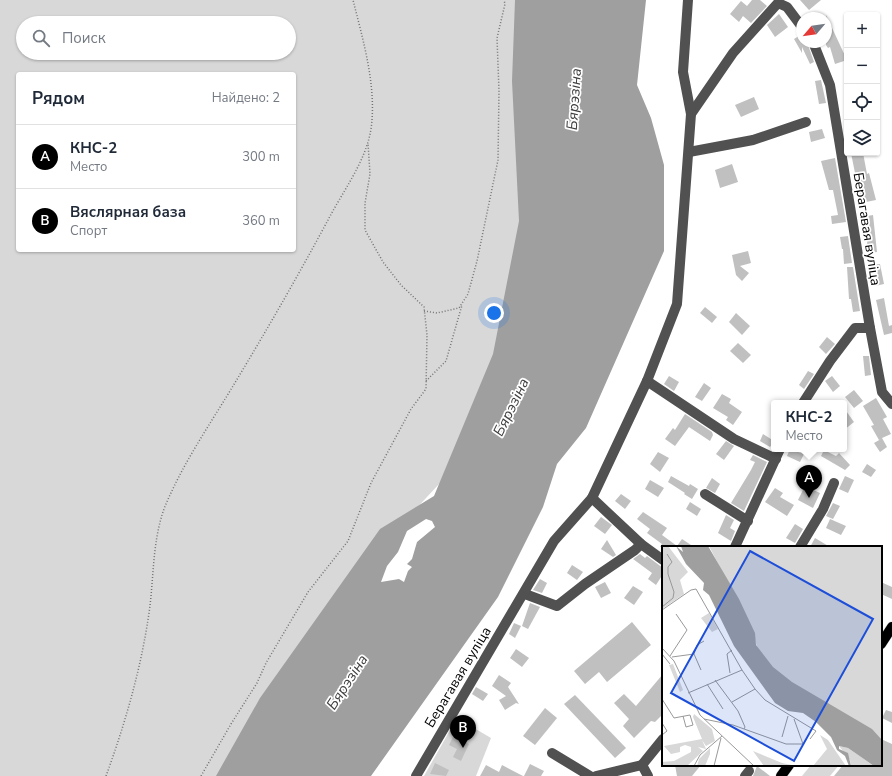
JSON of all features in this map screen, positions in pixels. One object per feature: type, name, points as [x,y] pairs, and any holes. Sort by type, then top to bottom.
[{"type":"main road","points":[[882,642],[892,627]]},
{"type":"main road","points":[[781,776],[788,766]]},
{"type":"street","name":"Берагавая вуліца","points":[[416,776],[478,669],[525,594],[554,541],[592,498],[647,381],[677,304],[691,114],[683,72],[688,0]]},
{"type":"street","points":[[691,114],[733,53],[778,3],[787,7],[796,19]]},
{"type":"street","name":"Берагавая вуліца","points":[[815,48],[830,85],[882,392],[892,404]]},
{"type":"street","points":[[689,152],[753,140],[806,122]]},
{"type":"street","points":[[805,400],[855,328],[870,328]]},
{"type":"street","points":[[647,381],[734,439],[776,459]]},
{"type":"street","points":[[736,546],[779,452]]},
{"type":"street","points":[[801,546],[823,509],[834,483]]},
{"type":"street","points":[[705,494],[748,521]]},
{"type":"street","points":[[592,498],[641,544],[662,559]]},
{"type":"street","points":[[525,594],[557,606],[585,584],[635,550],[641,544]]},
{"type":"street","points":[[596,776],[642,766],[662,740]]},
{"type":"street","points":[[552,753],[590,776]]},
{"type":"street","points":[[642,766],[648,776]]},
{"type":"path","points":[[106,776],[123,726],[143,647],[150,606],[156,545],[160,522],[167,502],[194,449],[284,300],[357,168],[368,141],[373,113],[371,90],[353,0]]},
{"type":"path","points":[[424,311],[438,314],[459,308],[468,294],[477,261],[498,160],[500,91],[496,38],[505,4],[504,0]]},
{"type":"path","points":[[201,776],[257,683],[266,663],[308,592],[326,566],[348,541],[371,483],[411,408],[426,389],[427,335],[424,307],[401,285],[383,262],[365,230],[365,202],[370,174],[368,141]]},
{"type":"path","points":[[426,381],[446,361],[463,303]]},
{"type":"shaded area","points":[[0,0],[523,0],[524,224],[498,359],[440,483],[371,557],[221,776],[0,776]]},
{"type":"shaded area","points":[[457,718],[491,738],[476,776],[424,776]]},
{"type":"shaded area","points":[[810,766],[838,766],[830,776],[802,776]]},
{"type":"water","name":"Бярэзіна","points":[[515,0],[646,0],[637,85],[651,118],[664,165],[664,251],[586,428],[557,464],[543,507],[498,597],[371,776],[216,776],[260,698],[380,529],[434,496],[493,354],[519,221],[512,81]],"holes":[[[426,519],[432,521],[435,527],[417,542],[412,559],[407,564],[412,567],[408,571],[404,582],[399,579],[381,582],[387,566],[398,552],[407,531]]]},
{"type":"building","points":[[752,0],[760,0],[767,6],[751,23],[743,16],[739,22],[730,14],[741,1],[747,6]]},
{"type":"building","points":[[800,0],[821,0],[809,10]]},
{"type":"building","points":[[779,14],[788,27],[775,37],[767,25]]},
{"type":"building","points":[[832,28],[844,54],[844,61],[835,64],[830,48],[832,48]]},
{"type":"building","points":[[802,48],[809,48],[814,62],[810,64]]},
{"type":"building","points":[[821,80],[826,103],[819,104],[815,81]]},
{"type":"building","points":[[754,97],[759,109],[741,117],[735,105]]},
{"type":"building","points":[[822,129],[825,138],[811,142],[809,132]]},
{"type":"building","points":[[852,156],[864,156],[867,174],[869,173],[876,200],[861,203]]},
{"type":"building","points":[[835,158],[846,222],[832,224],[831,216],[838,215],[833,190],[829,190],[821,161]]},
{"type":"building","points":[[732,164],[738,182],[720,188],[715,170]]},
{"type":"building","points":[[873,215],[877,252],[868,253],[866,228],[863,228],[862,217]]},
{"type":"building","points":[[848,236],[852,263],[844,264],[843,249],[840,237]]},
{"type":"building","points":[[748,251],[751,263],[740,266],[749,273],[742,281],[736,275],[732,255]]},
{"type":"building","points":[[880,264],[884,284],[875,286],[871,265]]},
{"type":"building","points":[[847,267],[853,267],[860,311],[853,312],[851,299],[849,299]]},
{"type":"building","points":[[884,298],[889,326],[892,325],[892,333],[884,335],[876,300]]},
{"type":"building","points":[[705,307],[717,317],[712,323],[700,313]]},
{"type":"building","points":[[736,313],[750,326],[742,335],[729,322]]},
{"type":"building","points":[[827,337],[835,344],[826,354],[819,347]]},
{"type":"building","points":[[738,343],[751,355],[743,363],[730,351]]},
{"type":"building","points":[[863,356],[869,356],[871,375],[865,376]]},
{"type":"building","points":[[808,371],[814,374],[804,389],[799,385]]},
{"type":"building","points":[[669,376],[679,382],[674,391],[664,384]]},
{"type":"building","points":[[832,376],[840,386],[833,392],[825,381]]},
{"type":"building","points":[[704,383],[711,388],[702,401],[695,397]]},
{"type":"building","points":[[854,390],[863,401],[854,408],[845,397]]},
{"type":"building","points":[[722,394],[731,399],[729,403],[742,412],[733,425],[726,420],[728,417],[713,408]]},
{"type":"building","points":[[876,398],[887,417],[883,419],[891,434],[882,438],[887,447],[880,452],[874,443],[881,439],[879,440],[871,426],[874,425],[863,406]]},
{"type":"building","points":[[847,412],[854,422],[847,428]]},
{"type":"building","points":[[685,414],[712,432],[713,435],[710,441],[689,427],[675,446],[665,439],[673,428],[675,430]]},
{"type":"building","points":[[763,434],[771,439],[771,446],[770,447],[760,441]]},
{"type":"building","points":[[726,441],[734,446],[724,460],[716,454]]},
{"type":"building","points":[[658,452],[669,458],[660,472],[650,464]]},
{"type":"building","points":[[789,452],[798,452],[804,454],[800,462],[787,456]]},
{"type":"building","points":[[823,452],[828,452],[836,456],[839,453],[850,465],[845,470],[821,456]]},
{"type":"building","points":[[753,455],[767,462],[744,511],[731,503],[755,462],[750,460]]},
{"type":"building","points":[[867,464],[876,470],[871,477],[862,472]]},
{"type":"building","points":[[671,476],[689,486],[690,484],[698,489],[692,499],[668,482]]},
{"type":"building","points":[[845,476],[854,480],[848,493],[839,489]]},
{"type":"building","points":[[712,478],[720,484],[715,493],[706,488]]},
{"type":"building","points":[[650,480],[664,488],[658,497],[645,489]]},
{"type":"building","points":[[805,486],[820,493],[813,508],[798,500]]},
{"type":"building","points":[[775,488],[783,493],[780,497],[794,505],[787,516],[765,502]]},
{"type":"building","points":[[621,494],[631,501],[625,509],[615,501]]},
{"type":"building","points":[[690,502],[701,509],[697,516],[686,509]]},
{"type":"building","points":[[833,503],[840,506],[833,519],[826,516]]},
{"type":"building","points":[[643,512],[667,528],[662,535],[677,546],[660,547],[662,544],[647,533],[650,529],[637,519]]},
{"type":"building","points":[[726,515],[734,520],[730,528],[735,531],[731,541],[718,533]]},
{"type":"building","points":[[601,517],[612,525],[605,534],[594,526]]},
{"type":"building","points":[[830,519],[846,526],[841,535],[826,528]]},
{"type":"building","points":[[795,524],[803,529],[795,543],[786,538]]},
{"type":"building","points":[[815,538],[828,546],[811,546]]},
{"type":"building","points":[[682,539],[692,546],[677,546]]},
{"type":"building","points":[[607,540],[616,555],[613,557],[601,549]]},
{"type":"building","points":[[640,554],[645,558],[647,556],[662,567],[662,576],[656,585],[648,579],[652,573],[633,559]]},
{"type":"building","points":[[572,565],[583,572],[577,580],[567,573]]},
{"type":"building","points":[[540,579],[547,583],[542,593],[533,590]]},
{"type":"building","points":[[605,582],[611,593],[601,598],[595,587]]},
{"type":"building","points":[[882,582],[892,587],[892,599],[882,594]]},
{"type":"building","points":[[633,586],[643,592],[634,605],[624,598]]},
{"type":"building","points":[[530,603],[540,607],[528,629],[522,626]]},
{"type":"building","points":[[632,622],[651,645],[607,682],[599,672],[585,684],[574,671]]},
{"type":"building","points":[[514,623],[521,626],[515,638],[509,634]]},
{"type":"building","points":[[516,649],[529,658],[522,667],[510,658]]},
{"type":"building","points":[[499,675],[511,683],[508,687],[519,704],[516,703],[505,710],[499,700],[506,696],[492,686]]},
{"type":"building","points":[[662,675],[662,715],[655,722],[651,721],[634,738],[623,726],[629,719],[614,703],[624,694],[636,706]]},
{"type":"building","points":[[476,687],[488,694],[483,701],[472,694]]},
{"type":"building","points":[[575,695],[626,748],[615,758],[564,704]]},
{"type":"building","points":[[545,708],[557,718],[535,745],[523,736]]},
{"type":"building","points":[[886,710],[892,712],[892,723],[882,718]]},
{"type":"building","points":[[453,737],[469,744],[461,761],[453,757],[457,749],[449,745]]},
{"type":"building","points":[[882,739],[892,744],[892,776],[834,776],[842,766],[882,766]]},
{"type":"building","points":[[435,763],[449,770],[446,776],[430,774]]},
{"type":"building","points":[[530,764],[544,771],[541,776],[524,776]]},
{"type":"building","points":[[486,765],[499,772],[502,765],[523,776],[480,776]]},
{"type":"building","points":[[675,766],[700,766],[692,776],[677,776]]},
{"type":"building","points":[[757,766],[770,776],[753,776]]},
{"type":"place","name":"КНС-2","points":[[809,498]]},
{"type":"place","name":"Вяслярная база","points":[[463,748]]}]
